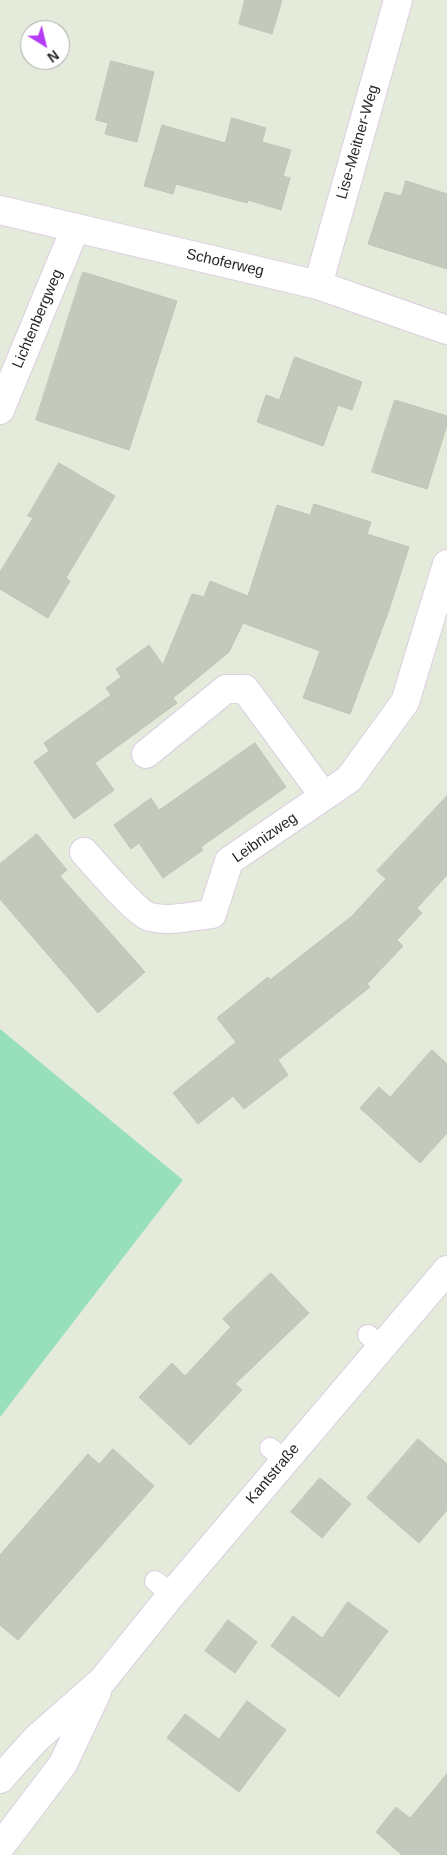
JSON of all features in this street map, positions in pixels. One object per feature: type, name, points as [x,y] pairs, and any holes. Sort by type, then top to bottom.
[{"type":"street","name":"Lise-Meitner-Weg","points":[[318,284],[398,0]]},
{"type":"street","name":"Schoferweg","points":[[0,210],[75,229],[318,284],[447,330]]},
{"type":"street","name":"Lichtenbergweg","points":[[0,410],[75,229]]},
{"type":"street","name":"Leibnizweg","points":[[84,852],[149,917],[171,918],[212,914],[229,861],[349,779],[405,702],[447,564]]},
{"type":"street","points":[[146,754],[226,689],[245,689],[324,796]]},
{"type":"street","name":"Kantstraße","points":[[0,1847],[63,1764],[102,1681],[163,1587],[375,1341],[447,1270]]},
{"type":"street","name":"Kantstraße","points":[[0,1779],[36,1739],[102,1681]]},
{"type":"green space","points":[[0,1029],[183,1180],[0,1417]]},
{"type":"building","points":[[245,0],[282,0],[272,34],[239,24]]},
{"type":"building","points":[[111,61],[154,72],[137,142],[105,134],[108,123],[96,120]]},
{"type":"building","points":[[232,118],[266,128],[262,142],[291,150],[283,176],[290,178],[281,210],[248,200],[247,203],[176,184],[173,194],[144,186],[162,125],[225,143]]},
{"type":"building","points":[[406,181],[447,194],[447,269],[368,244],[385,192],[401,196]]},
{"type":"building","points":[[83,272],[177,301],[129,450],[36,420]]},
{"type":"building","points":[[295,357],[362,382],[352,410],[338,405],[323,446],[257,422],[266,395],[279,400]]},
{"type":"building","points":[[395,400],[447,416],[447,425],[427,489],[372,472]]},
{"type":"building","points":[[59,463],[115,496],[66,578],[70,581],[48,618],[0,589],[0,572],[33,518],[28,516]]},
{"type":"building","points":[[314,504],[371,522],[367,534],[409,547],[389,610],[350,714],[303,698],[320,651],[243,623],[229,652],[173,698],[177,703],[95,763],[114,790],[74,819],[34,762],[49,751],[44,743],[111,695],[106,688],[121,677],[116,669],[149,645],[163,665],[192,594],[204,597],[210,581],[248,596],[277,505],[310,515]]},
{"type":"building","points":[[255,743],[286,787],[201,847],[203,850],[163,878],[139,843],[131,849],[114,825],[151,798],[159,810]]},
{"type":"building","points":[[447,796],[447,875],[417,908],[422,913],[397,940],[403,946],[367,984],[370,987],[278,1060],[288,1075],[244,1109],[233,1096],[198,1124],[173,1093],[236,1042],[217,1018],[268,977],[270,980],[352,916],[386,879],[377,871]]},
{"type":"building","points":[[37,834],[67,870],[60,876],[145,972],[98,1013],[0,899],[0,864]]},
{"type":"building","points":[[432,1050],[447,1064],[447,1133],[420,1163],[360,1108],[379,1087],[390,1097]]},
{"type":"building","points":[[271,1273],[309,1313],[235,1384],[242,1390],[190,1445],[139,1397],[172,1363],[185,1376],[231,1327],[223,1319]]},
{"type":"building","points":[[418,1439],[447,1464],[447,1510],[419,1543],[367,1498]]},
{"type":"building","points":[[113,1449],[154,1486],[18,1640],[0,1625],[0,1555],[88,1454],[99,1464]]},
{"type":"building","points":[[320,1478],[351,1504],[322,1538],[291,1512]]},
{"type":"building","points":[[348,1602],[388,1631],[339,1697],[271,1646],[293,1616],[322,1638]]},
{"type":"building","points":[[228,1620],[257,1642],[235,1673],[205,1651]]},
{"type":"building","points":[[247,1701],[286,1730],[239,1792],[167,1738],[185,1714],[219,1739]]},
{"type":"building","points":[[447,1774],[447,1855],[402,1855],[376,1832],[396,1807],[410,1818]]}]
